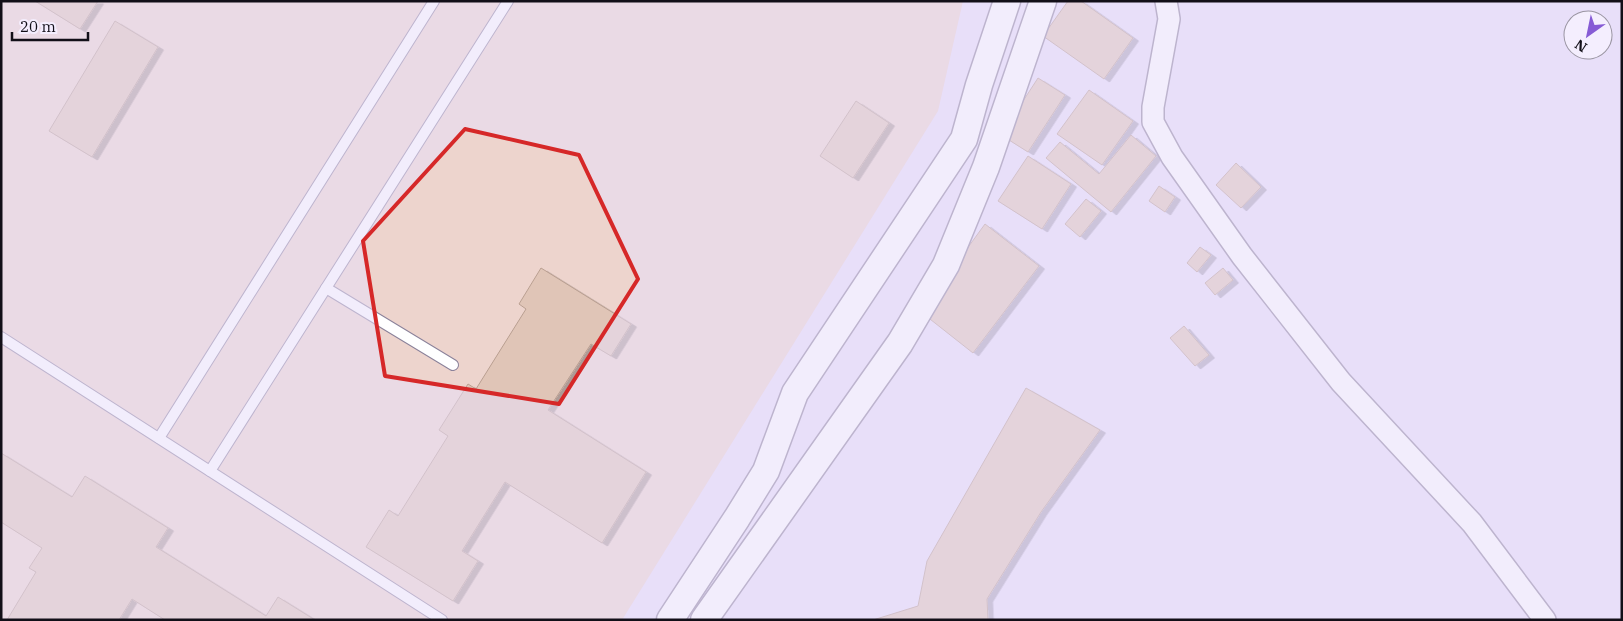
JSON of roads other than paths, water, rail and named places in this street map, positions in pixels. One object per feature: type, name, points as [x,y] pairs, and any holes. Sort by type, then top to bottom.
[{"type":"street","points":[[670,620],[766,471],[795,393],[964,139],[979,85],[1007,1]]},
{"type":"street","points":[[704,620],[900,343],[946,265],[986,167],[1043,1]]},
{"type":"street","points":[[1166,1],[1169,20],[1153,107],[1153,122],[1172,157],[1242,256],[1341,382],[1472,523],[1545,620]]},
{"type":"lane","points":[[159,438],[434,1]]},
{"type":"lane","points":[[210,471],[508,1]]},
{"type":"lane","points":[[326,288],[453,365]]},
{"type":"lane","points":[[1,337],[442,620]]}]
